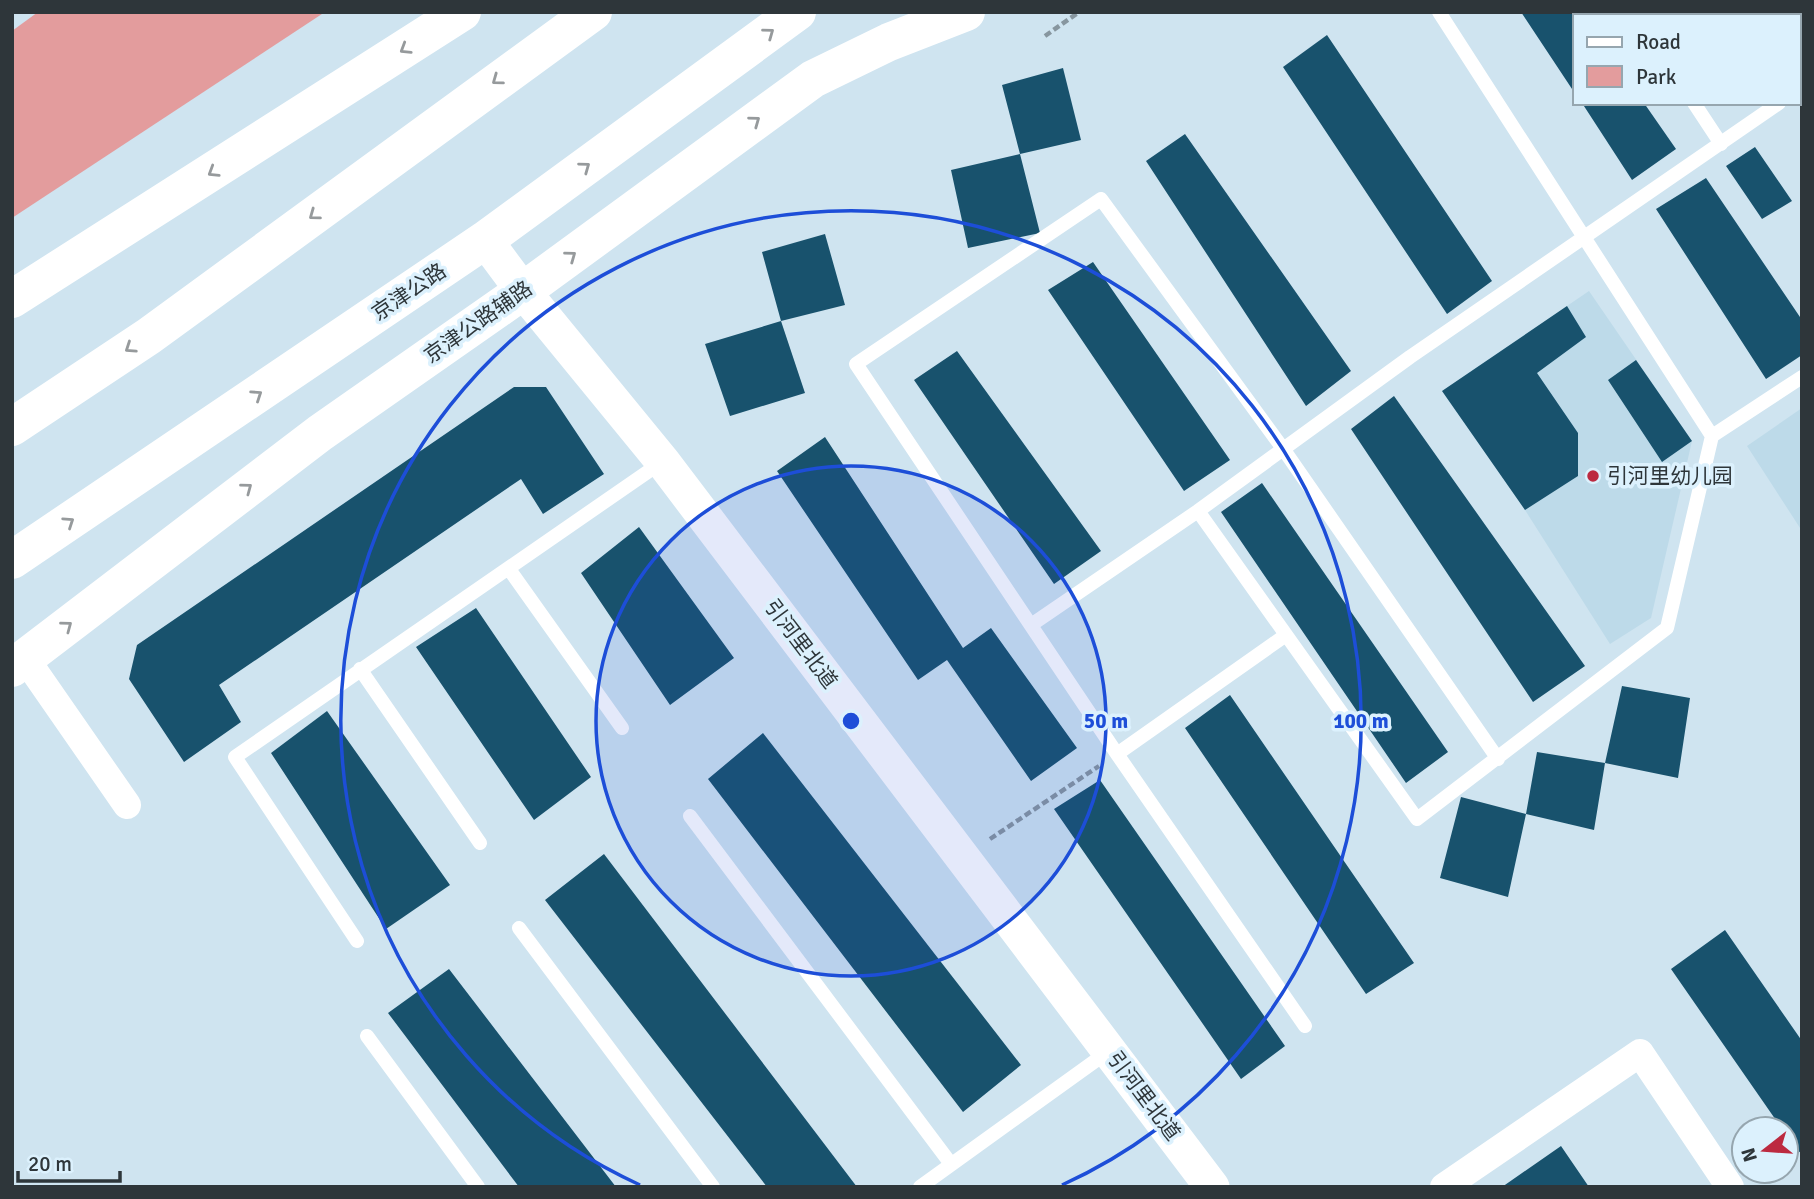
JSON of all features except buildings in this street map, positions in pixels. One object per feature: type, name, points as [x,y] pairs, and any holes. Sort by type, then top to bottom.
[{"type":"main road","points":[[12,299],[462,12]]},
{"type":"main road","points":[[12,427],[149,336],[593,12]]},
{"type":"main road","name":"京津公路","points":[[12,560],[485,240],[797,12]]},
{"type":"main road","name":"京津公路辅路","points":[[19,663],[320,433],[523,291],[813,79],[889,42],[966,12]]},
{"type":"street","points":[[545,45],[566,12]]},
{"type":"street","name":"引河里北道","points":[[485,240],[523,291],[663,462],[1212,1187]]},
{"type":"street","points":[[19,663],[127,805]]},
{"type":"street","points":[[1444,1187],[1640,1053],[1730,1187]]},
{"type":"lane","points":[[1439,12],[1712,436]]},
{"type":"lane","points":[[1695,105],[1721,144]]},
{"type":"lane","points":[[1031,625],[1198,511],[1410,357],[1776,105]]},
{"type":"lane","points":[[1305,1026],[1117,754],[856,364],[1101,199],[1284,450],[1498,759]]},
{"type":"lane","points":[[1198,511],[1417,819],[1667,628],[1712,436],[1802,377]]},
{"type":"lane","points":[[356,941],[235,757],[663,462]]},
{"type":"lane","points":[[509,569],[622,728]]},
{"type":"lane","points":[[1117,754],[1286,635]]},
{"type":"lane","points":[[360,669],[480,843]]},
{"type":"lane","points":[[690,816],[951,1164]]},
{"type":"lane","points":[[519,928],[713,1187]]},
{"type":"lane","points":[[367,1036],[478,1187]]},
{"type":"lane","points":[[920,1187],[1110,1050]]},
{"type":"path","points":[[1045,36],[1079,12]]},
{"type":"path","points":[[963,857],[1117,754]]},
{"type":"shaded area","name":"引河里幼儿园","points":[[1589,291],[1692,441],[1651,618],[1610,644],[1525,510],[1442,391]]},
{"type":"shaded area","points":[[1802,408],[1802,531],[1747,446]]},
{"type":"green space","points":[[38,12],[325,12],[12,218],[12,31]]},
{"type":"place","name":"引河里幼儿园","points":[[1593,476]]}]
